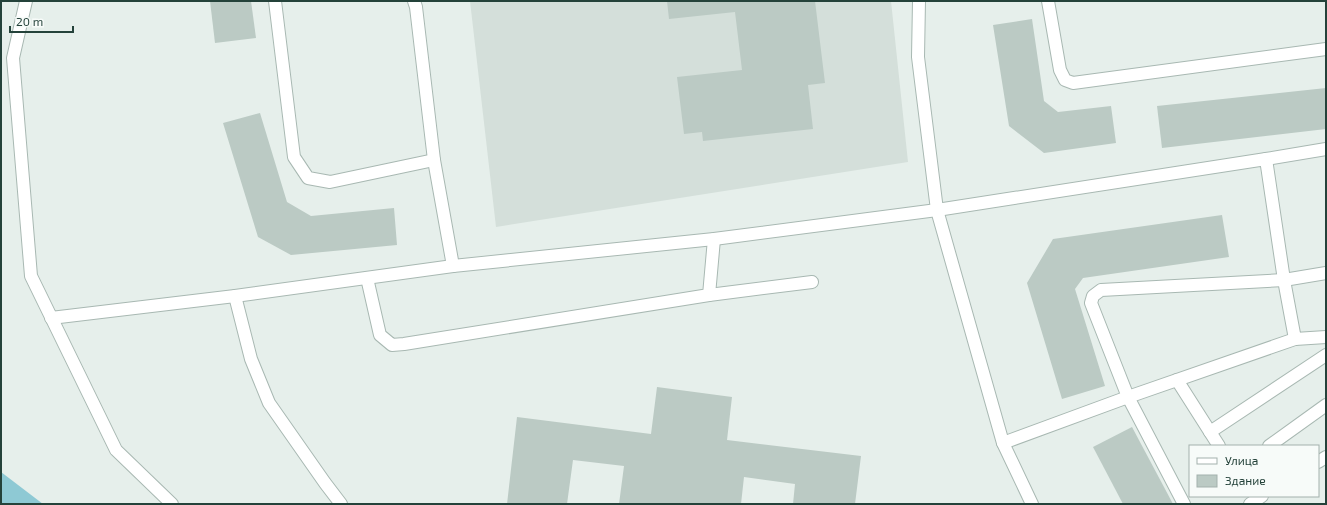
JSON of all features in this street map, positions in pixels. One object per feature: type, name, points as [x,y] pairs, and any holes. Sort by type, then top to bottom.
[{"type":"street","points":[[26,1],[13,58],[31,276],[116,450],[172,504]]},
{"type":"street","points":[[276,1],[294,157],[308,178],[330,182],[434,160]]},
{"type":"street","points":[[414,1],[416,7],[434,160],[453,266]]},
{"type":"street","points":[[919,1],[918,57],[937,210],[1003,443],[1032,504]]},
{"type":"street","points":[[1048,1],[1060,70],[1065,80],[1073,83],[1326,49]]},
{"type":"street","points":[[51,318],[235,296],[453,266],[714,239],[937,210],[1326,149]]},
{"type":"street","points":[[1266,159],[1284,280],[1295,339]]},
{"type":"street","points":[[709,295],[714,239]]},
{"type":"street","points":[[1184,504],[1128,397],[1091,303],[1093,296],[1101,290],[1284,280],[1326,273]]},
{"type":"street","points":[[367,278],[380,335],[392,345],[709,295],[812,282]]},
{"type":"street","points":[[235,296],[250,359],[269,403],[324,483],[341,504]]},
{"type":"street","points":[[1003,443],[1128,397],[1295,339],[1326,337]]},
{"type":"street","points":[[1210,432],[1326,355]]},
{"type":"street","points":[[1177,380],[1218,445]]},
{"type":"street","points":[[1270,445],[1326,406]]},
{"type":"shaded area","points":[[470,1],[891,1],[908,162],[496,227]]},
{"type":"water","points":[[1,472],[43,504],[1,504]]},
{"type":"building","points":[[210,1],[251,1],[256,38],[215,43]]},
{"type":"building","points":[[667,1],[815,1],[825,83],[808,85],[813,129],[703,141],[702,132],[684,134],[677,77],[742,70],[735,12],[669,19]]},
{"type":"building","points":[[1032,19],[1044,101],[1058,112],[1111,106],[1116,143],[1044,153],[1009,126],[993,25]]},
{"type":"building","points":[[1326,88],[1326,129],[1162,148],[1157,106]]},
{"type":"building","points":[[260,113],[287,202],[311,216],[394,208],[397,245],[291,255],[258,237],[223,123]]},
{"type":"building","points":[[1222,215],[1229,257],[1083,278],[1075,289],[1105,386],[1062,399],[1027,283],[1053,239]]},
{"type":"building","points":[[657,387],[732,397],[727,440],[861,456],[855,504],[793,504],[795,484],[744,477],[741,504],[619,504],[624,466],[573,460],[567,504],[507,504],[517,417],[651,434]]},
{"type":"building","points":[[1132,427],[1173,504],[1123,504],[1093,447]]}]
